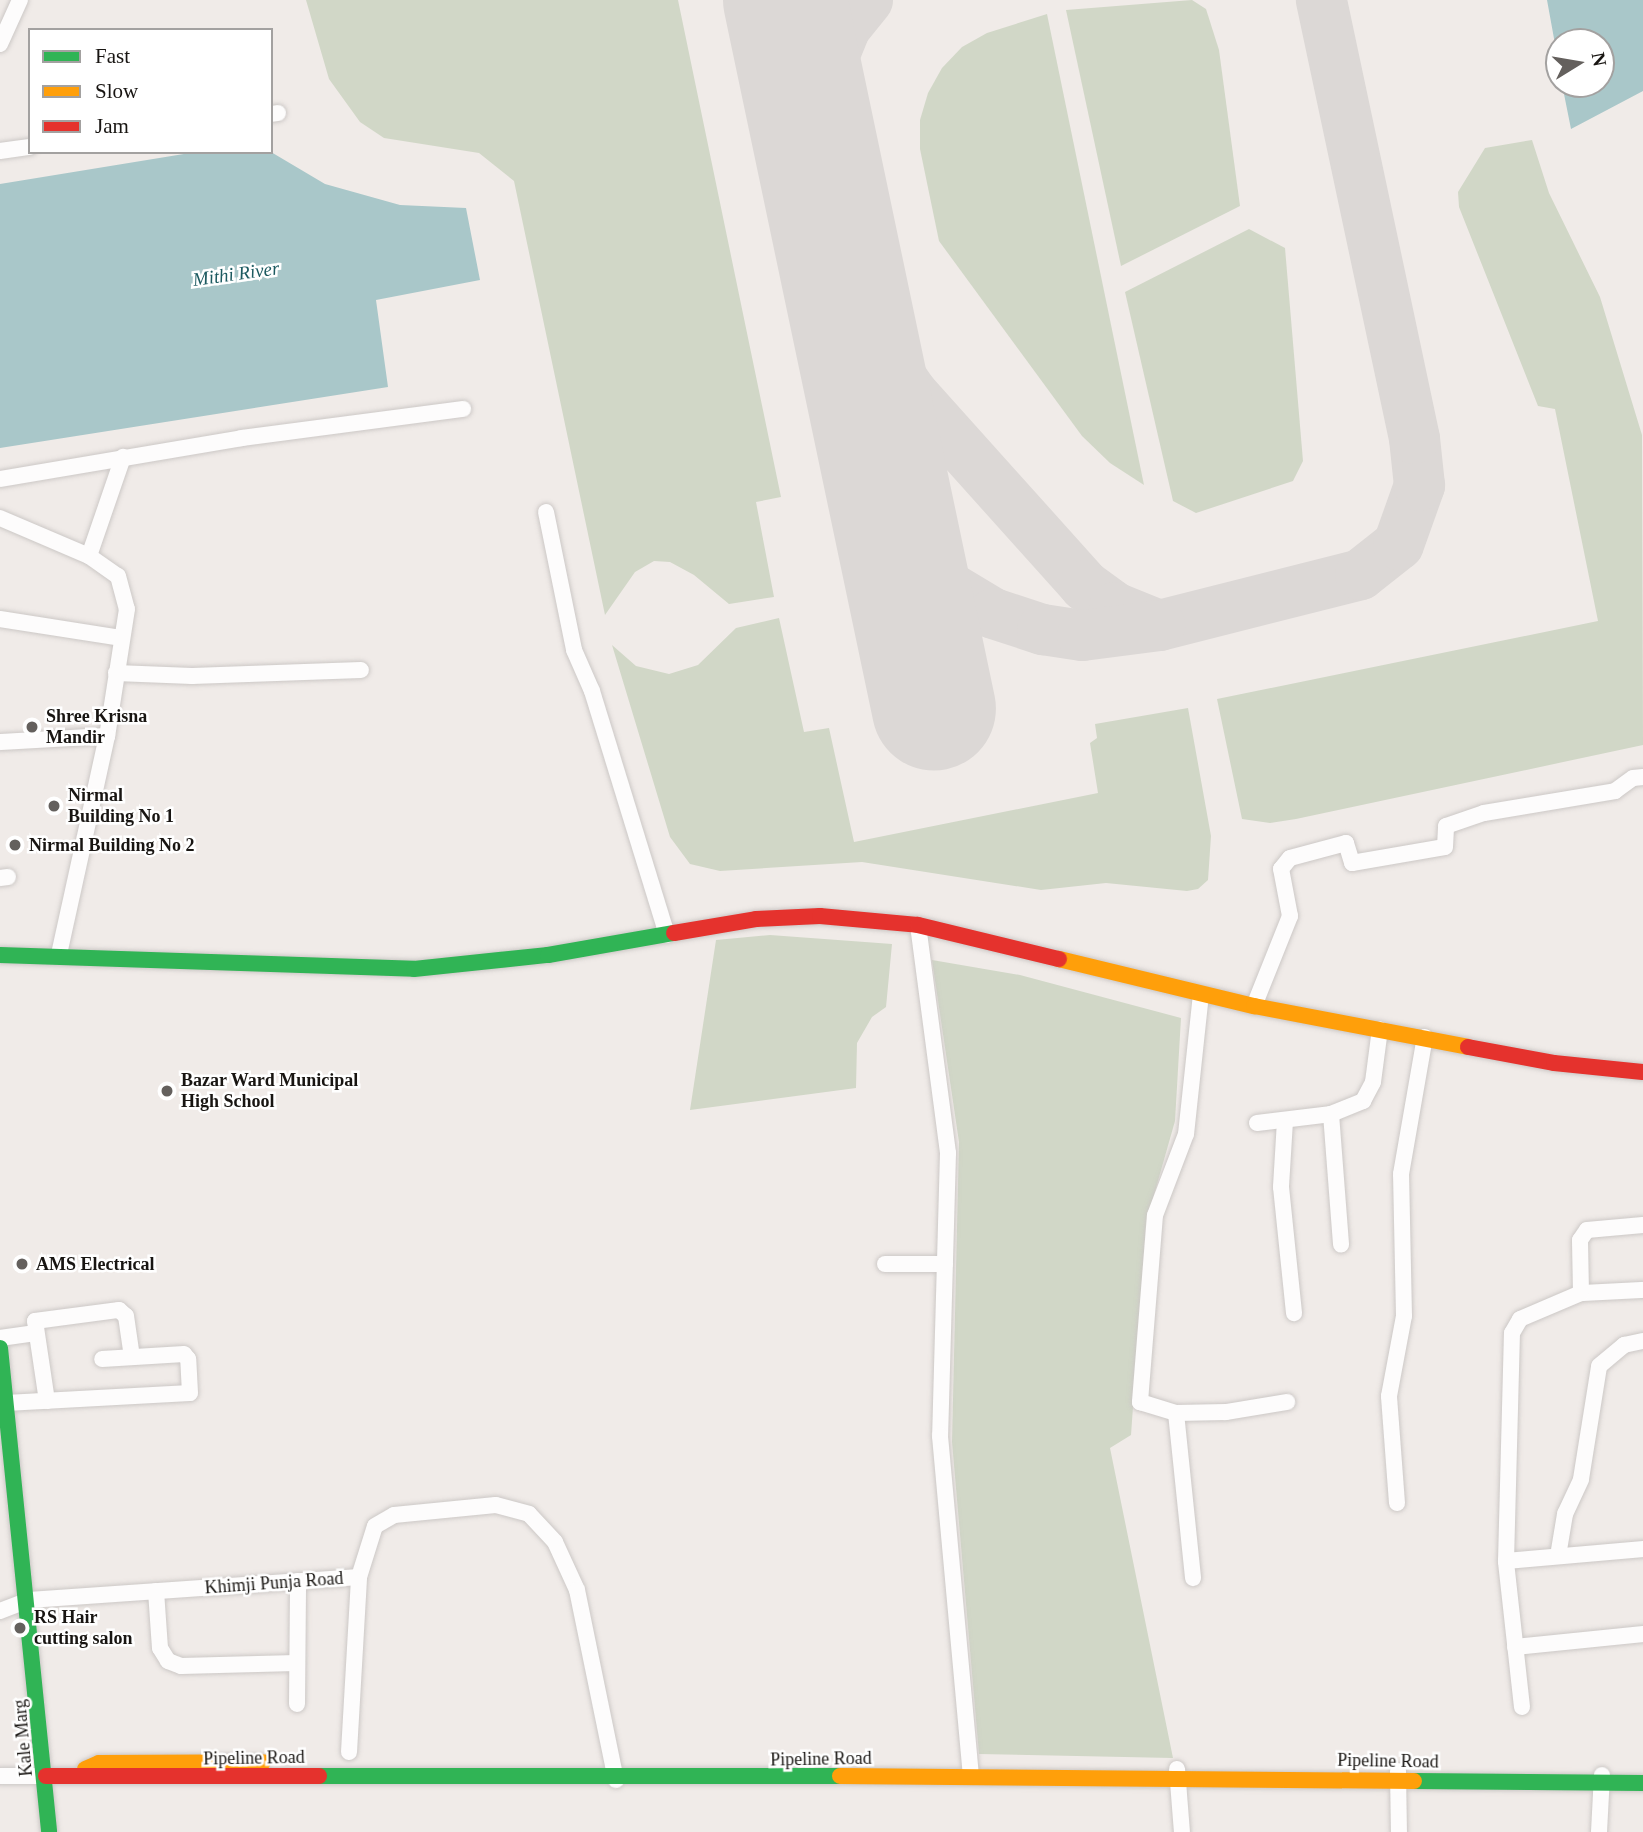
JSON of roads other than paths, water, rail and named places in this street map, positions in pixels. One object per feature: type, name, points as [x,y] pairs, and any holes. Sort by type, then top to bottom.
[{"type":"main road","points":[[0,955],[414,969],[548,955],[755,919],[807,916],[918,925],[1046,953],[1201,995],[1254,1006],[1555,1063],[1643,1072]]},
{"type":"main road","name":"Kale Marg","points":[[0,1348],[29,1600],[49,1832]]},
{"type":"main road","name":"Pipeline Road","points":[[46,1776],[142,1770],[615,1774],[971,1772],[1602,1779],[1643,1783]]},
{"type":"main road","points":[[1602,1779],[1643,1775]]},
{"type":"street","points":[[0,44],[19,0]]},
{"type":"street","points":[[0,151],[28,147]]},
{"type":"street","points":[[0,479],[123,457],[463,409]]},
{"type":"street","points":[[89,556],[123,457]]},
{"type":"street","points":[[546,512],[574,650],[592,691],[667,936]]},
{"type":"street","points":[[0,518],[89,556],[118,576],[127,609],[107,736],[59,955]]},
{"type":"street","points":[[0,619],[121,638]]},
{"type":"street","points":[[116,673],[192,676],[361,670]]},
{"type":"street","points":[[0,742],[107,736]]},
{"type":"street","points":[[1254,1006],[1290,916],[1281,869],[1290,858],[1346,844],[1352,863],[1445,847],[1446,826],[1484,813],[1615,791],[1633,778],[1643,778]]},
{"type":"street","points":[[918,925],[948,1153],[940,1436],[971,1772]]},
{"type":"street","points":[[1201,995],[1186,1134],[1155,1215],[1140,1402],[1176,1413],[1226,1412],[1287,1402]]},
{"type":"street","points":[[1257,1123],[1331,1114],[1368,1096],[1380,1029]]},
{"type":"street","points":[[1397,1503],[1389,1396],[1404,1316],[1401,1174],[1425,1037]]},
{"type":"street","points":[[1331,1114],[1341,1245]]},
{"type":"street","points":[[1285,1121],[1281,1187],[1294,1313]]},
{"type":"street","points":[[1581,1293],[1580,1240],[1587,1230],[1643,1225]]},
{"type":"street","points":[[885,1264],[945,1264]]},
{"type":"street","points":[[1522,1707],[1506,1560],[1512,1333],[1520,1319],[1581,1293],[1643,1290]]},
{"type":"street","points":[[47,1401],[34,1323],[39,1320],[119,1310],[126,1316],[132,1357]]},
{"type":"street","points":[[0,1338],[36,1333]]},
{"type":"street","points":[[1558,1556],[1565,1514],[1581,1479],[1599,1366],[1624,1345],[1643,1341]]},
{"type":"street","points":[[6,1403],[190,1393],[188,1360],[184,1354],[102,1359]]},
{"type":"street","points":[[1176,1413],[1193,1578]]},
{"type":"street","name":"Khimji Punja Road","points":[[0,1611],[29,1600],[359,1577],[375,1526],[394,1515],[496,1505],[529,1514],[555,1542],[577,1590],[615,1774]]},
{"type":"street","points":[[1506,1560],[1643,1549]]},
{"type":"street","points":[[349,1752],[359,1577]]},
{"type":"street","points":[[297,1704],[298,1581]]},
{"type":"street","points":[[156,1591],[160,1648],[168,1661],[181,1667],[296,1663]]},
{"type":"street","points":[[1515,1647],[1643,1634]]},
{"type":"street","points":[[1177,1774],[1182,1832]]},
{"type":"street","name":"Pipeline Road","points":[[0,1776],[46,1776]]},
{"type":"street","points":[[1398,1776],[1399,1832]]},
{"type":"street","points":[[1599,1832],[1602,1779]]},
{"type":"water","points":[[1547,0],[1643,0],[1643,91],[1571,129],[1565,98],[1615,98],[1615,28],[1552,28]]},
{"type":"water","name":"Mithi River","points":[[273,153],[325,184],[400,205],[466,208],[480,280],[376,300],[388,387],[0,448],[0,184],[184,154]]},
{"type":"place","name":"Shree Krisna Mandir","points":[[32,727]]},
{"type":"place","name":"Nirmal Building No 1","points":[[54,806]]},
{"type":"place","name":"Nirmal Building No 2","points":[[15,845]]},
{"type":"place","name":"Bazar Ward Municipal High School","points":[[167,1091]]},
{"type":"place","name":"AMS Electrical","points":[[22,1264]]},
{"type":"place","name":"RS Hair cutting salon","points":[[20,1628]]}]
